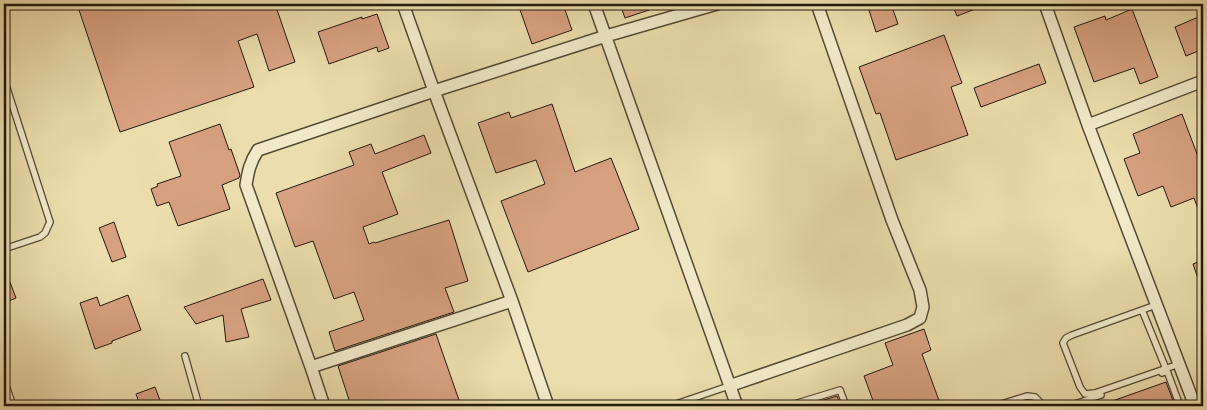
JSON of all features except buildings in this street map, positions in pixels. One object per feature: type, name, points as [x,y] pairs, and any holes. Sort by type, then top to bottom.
[{"type":"street","points":[[403,4],[512,301],[548,406]]},
{"type":"street","points":[[594,4],[737,406]]},
{"type":"street","points":[[324,406],[246,185],[248,170],[258,150],[606,36],[716,4]]},
{"type":"street","points":[[729,386],[907,326],[920,318],[922,312],[920,290],[892,220],[817,4]]},
{"type":"street","points":[[1045,4],[1088,125],[1195,406]]},
{"type":"street","points":[[1088,125],[1203,81]]},
{"type":"street","points":[[311,367],[512,301]]},
{"type":"lane","points":[[4,79],[50,222],[40,238],[4,249]]},
{"type":"lane","points":[[1156,305],[1072,334],[1063,343],[1080,387],[1085,394],[1094,393],[1166,370]]},
{"type":"lane","points":[[1142,310],[1180,406]]},
{"type":"lane","points":[[185,356],[199,406]]},
{"type":"lane","points":[[1069,406],[1179,365]]},
{"type":"lane","points":[[4,380],[13,406]]},
{"type":"lane","points":[[670,406],[729,386]]},
{"type":"lane","points":[[788,406],[840,390],[846,406]]},
{"type":"lane","points":[[995,406],[1027,396],[1035,397],[1044,406]]}]
